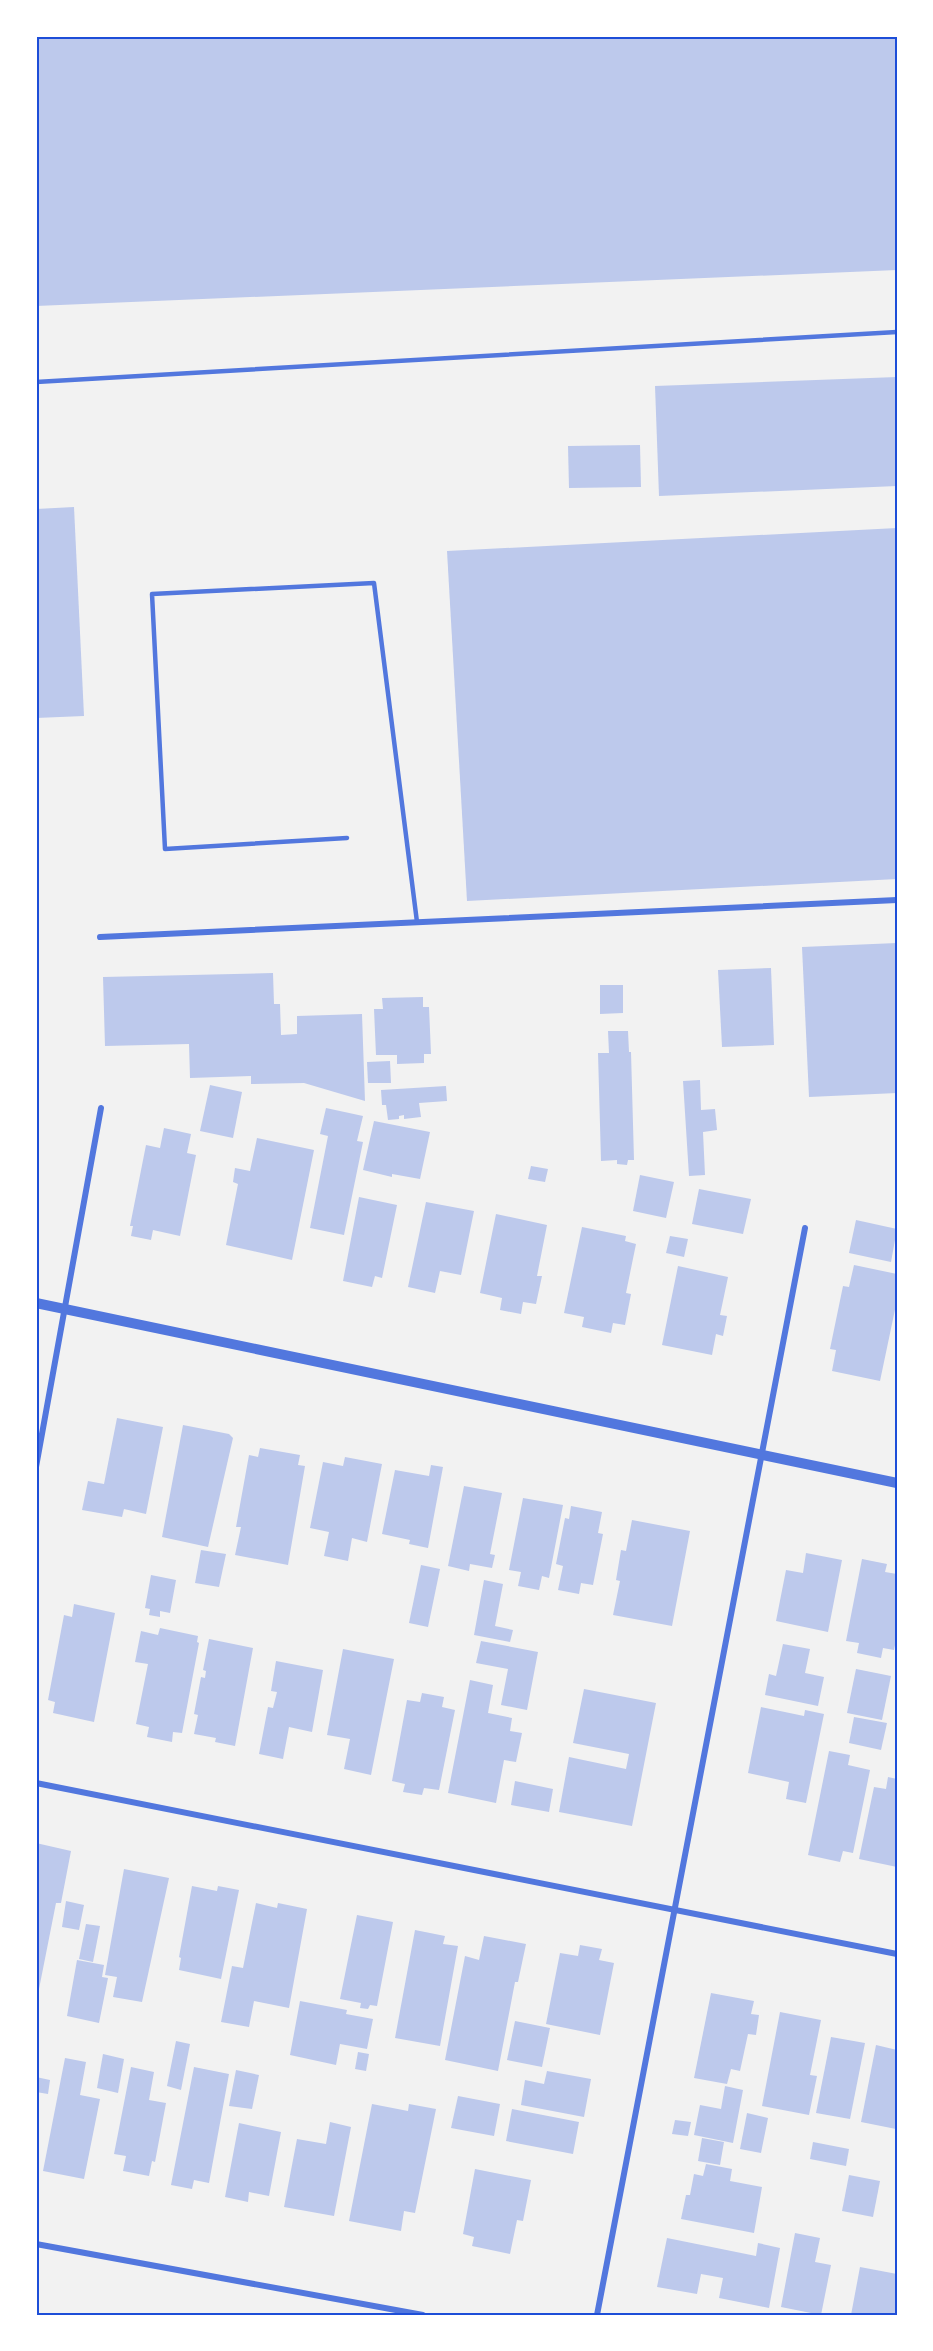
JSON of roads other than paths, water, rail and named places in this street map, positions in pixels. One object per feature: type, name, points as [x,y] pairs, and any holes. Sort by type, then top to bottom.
[{"type":"street","points":[[100,937],[897,900]]},
{"type":"street","points":[[36,1467],[101,1108]]},
{"type":"street","points":[[597,2315],[805,1228]]},
{"type":"street","points":[[36,1303],[897,1483]]},
{"type":"street","points":[[36,1783],[897,1954]]},
{"type":"street","points":[[36,2244],[423,2315]]},
{"type":"lane","points":[[36,382],[897,332]]},
{"type":"lane","points":[[347,838],[165,849],[152,594],[374,584],[417,922]]}]
